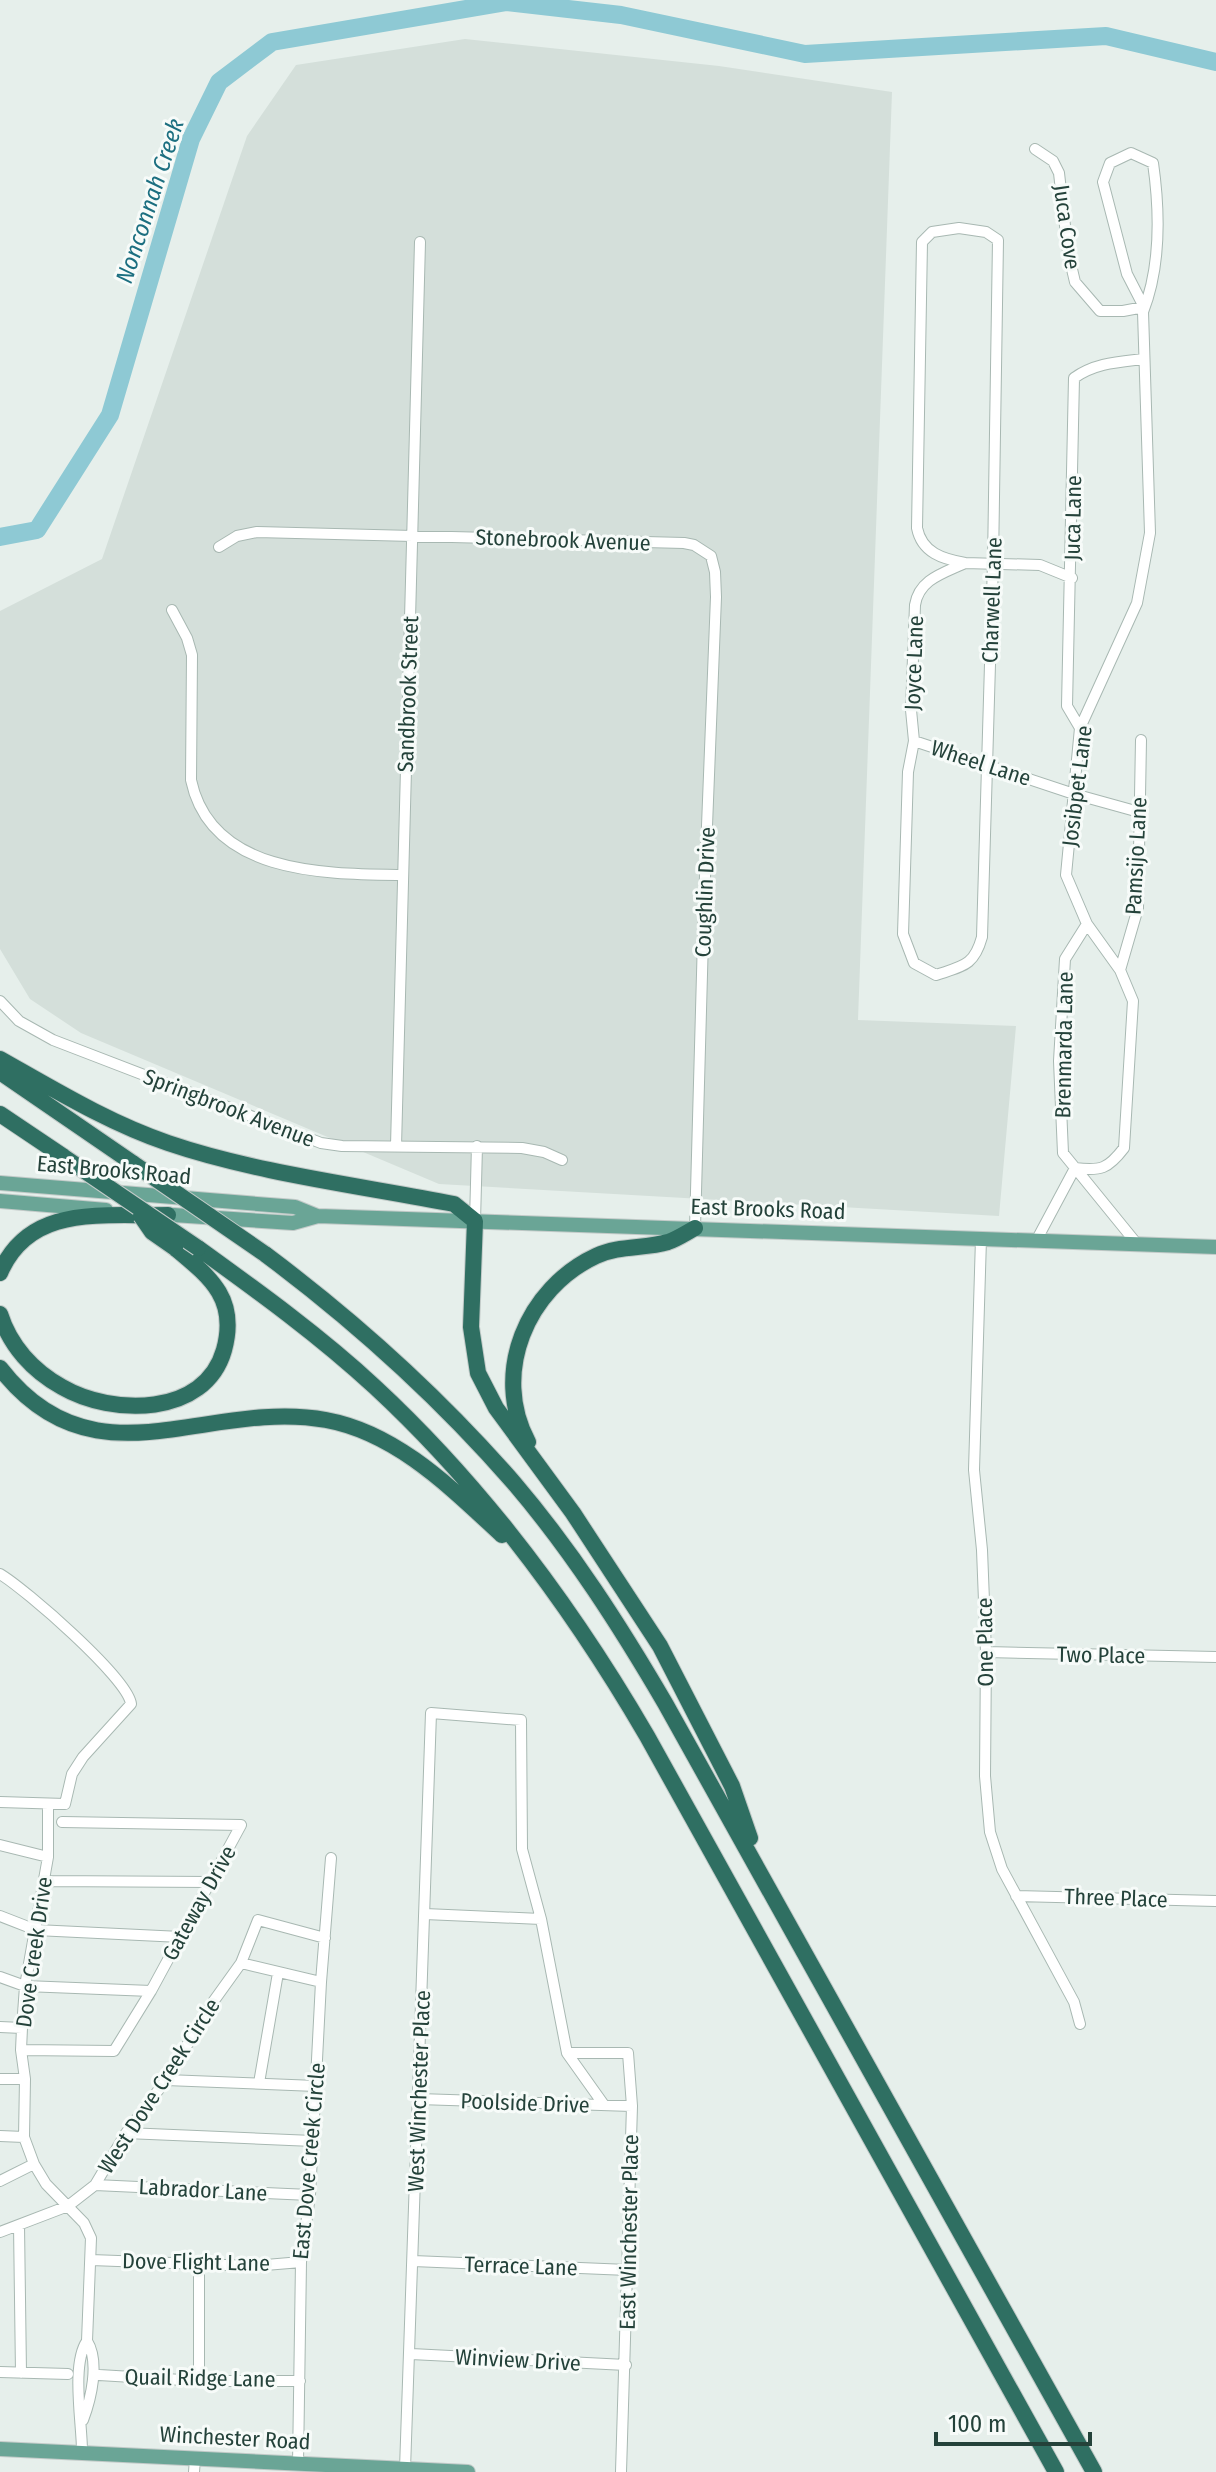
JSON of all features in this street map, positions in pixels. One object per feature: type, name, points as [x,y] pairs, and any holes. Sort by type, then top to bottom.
[{"type":"highway","points":[[0,1059],[97,1113],[169,1143],[244,1164],[454,1204],[475,1221],[471,1327],[478,1373],[496,1408],[620,1581],[694,1710],[732,1786],[764,1878]]},
{"type":"highway","points":[[0,1072],[265,1254],[351,1321],[476,1441],[540,1516],[625,1633],[1094,2472]]},
{"type":"highway","points":[[0,1114],[198,1248],[275,1304],[374,1386],[460,1473],[540,1570],[581,1628],[647,1736],[1056,2472]]},
{"type":"highway","points":[[0,1314],[6,1330],[24,1356],[48,1378],[73,1393],[104,1403],[127,1406],[151,1405],[183,1397],[197,1389],[217,1368],[229,1321],[225,1304],[206,1274],[152,1232],[133,1205]]},
{"type":"highway","points":[[0,1273],[14,1247],[25,1236],[52,1222],[88,1217],[168,1215]]},
{"type":"highway","points":[[544,1471],[524,1433],[513,1393],[518,1344],[535,1308],[565,1275],[597,1256],[615,1249],[671,1241],[695,1228]]},
{"type":"highway","points":[[0,1368],[12,1383],[48,1413],[102,1431],[142,1434],[281,1416],[327,1420],[362,1431],[399,1449],[428,1470],[540,1570]]},
{"type":"main road","name":"East Brooks Road","points":[[0,1183],[295,1207],[318,1216]]},
{"type":"main road","name":"East Brooks Road","points":[[0,1201],[293,1223],[318,1216],[1216,1247]]},
{"type":"main road","name":"Winchester Road","points":[[0,2449],[82,2451],[194,2465],[298,2464],[468,2472]]},
{"type":"street","name":"Juca Cove","points":[[1035,149],[1053,161],[1059,173],[1068,252],[1075,282],[1100,311],[1143,310]]},
{"type":"street","points":[[1131,153],[1153,163],[1158,213],[1152,289],[1143,310],[1127,274],[1103,182],[1110,163],[1131,153]]},
{"type":"street","name":"Charwell Lane","points":[[936,975],[966,964],[977,956],[982,937],[998,240],[986,232],[959,228],[932,232],[922,242],[917,523],[920,539],[926,548],[942,558],[965,563]]},
{"type":"street","name":"Sandbrook Street","points":[[396,1146],[420,242]]},
{"type":"street","name":"Josibpet Lane","points":[[1075,1168],[1096,1171],[1114,1162],[1124,1148],[1133,1001],[1120,970],[1087,924],[1066,875],[1080,728],[1137,603],[1150,533],[1143,310]]},
{"type":"street","name":"Juca Lane","points":[[1080,728],[1067,706],[1074,378],[1087,369],[1109,362],[1143,359]]},
{"type":"street","name":"Stonebrook Avenue","points":[[219,547],[237,536],[257,532],[684,543],[694,545],[711,556]]},
{"type":"street","name":"Coughlin Drive","points":[[695,1228],[716,597],[711,556]]},
{"type":"street","points":[[965,563],[1040,565],[1072,578]]},
{"type":"street","name":"Joyce Lane","points":[[936,975],[914,963],[903,934],[908,772],[914,741],[911,710],[917,595],[929,581],[965,563]]},
{"type":"street","points":[[172,610],[191,649],[191,780],[194,797],[207,821],[233,844],[280,864],[329,874],[403,875]]},
{"type":"street","name":"Pamsijo Lane","points":[[1120,970],[1138,908],[1141,740]]},
{"type":"street","name":"Wheel Lane","points":[[914,741],[1139,812]]},
{"type":"street","name":"Brenmarda Lane","points":[[1075,1168],[1063,1153],[1059,1061],[1065,959],[1087,924]]},
{"type":"street","name":"Springbrook Avenue","points":[[0,1001],[19,1021],[53,1040],[305,1139],[332,1146],[533,1149],[562,1160]]},
{"type":"street","points":[[475,1221],[477,1146]]},
{"type":"street","points":[[1036,1241],[1075,1168],[1137,1244]]},
{"type":"street","name":"One Place","points":[[981,1239],[974,1470],[982,1550],[986,1652],[985,1776],[990,1832],[1002,1869],[1074,2002],[1080,2024]]},
{"type":"street","points":[[0,1574],[36,1599],[130,1695],[129,1708],[90,1747],[75,1768],[65,1804],[0,1802]]},
{"type":"street","name":"Two Place","points":[[986,1652],[1216,1657]]},
{"type":"street","name":"West Winchester Place","points":[[405,2469],[431,1713]]},
{"type":"street","name":"East Winchester Place","points":[[431,1713],[521,1720],[522,1849],[541,1919],[567,2053],[604,2105]]},
{"type":"street","name":"Dove Creek Drive","points":[[48,1804],[48,1857],[25,1986],[21,2050],[25,2079],[24,2137],[46,2184],[68,2206]]},
{"type":"street","name":"Gateway Drive","points":[[21,2050],[114,2051],[151,1991],[241,1825],[62,1822]]},
{"type":"street","points":[[0,1845],[48,1857]]},
{"type":"street","name":"East Dove Creek Circle","points":[[298,2464],[301,2262],[310,2195],[331,1858]]},
{"type":"street","points":[[44,1881],[211,1882]]},
{"type":"street","name":"Three Place","points":[[1016,1896],[1216,1901]]},
{"type":"street","points":[[425,1914],[541,1919]]},
{"type":"street","points":[[0,1916],[36,1930],[181,1937]]},
{"type":"street","name":"West Dove Creek Circle","points":[[68,2206],[95,2185],[126,2133],[166,2080],[213,2002],[241,1963],[258,1920],[325,1938]]},
{"type":"street","points":[[241,1963],[321,1982]]},
{"type":"street","points":[[259,2083],[278,1973]]},
{"type":"street","points":[[0,1977],[25,1986],[151,1991]]},
{"type":"street","points":[[0,2027],[22,2028]]},
{"type":"street","name":"East Winchester Place","points":[[567,2053],[628,2053],[632,2106],[621,2472]]},
{"type":"street","points":[[0,2079],[25,2079]]},
{"type":"street","points":[[166,2080],[316,2086]]},
{"type":"street","name":"Poolside Drive","points":[[419,2099],[632,2106]]},
{"type":"street","points":[[126,2133],[313,2141]]},
{"type":"street","points":[[0,2136],[24,2137]]},
{"type":"street","points":[[0,2181],[34,2164]]},
{"type":"street","name":"Labrador Lane","points":[[95,2185],[310,2195]]},
{"type":"street","points":[[0,2232],[68,2206],[89,2230],[91,2260],[87,2341],[93,2350],[91,2399],[82,2421],[82,2451]]},
{"type":"street","points":[[19,2225],[21,2373]]},
{"type":"street","name":"Dove Flight Lane","points":[[91,2260],[253,2266],[301,2262]]},
{"type":"street","name":"Terrace Lane","points":[[413,2261],[628,2270]]},
{"type":"street","points":[[199,2262],[199,2381]]},
{"type":"street","name":"Winview Drive","points":[[411,2354],[626,2365]]},
{"type":"street","points":[[0,2372],[68,2374]]},
{"type":"street","name":"Quail Ridge Lane","points":[[90,2375],[199,2381],[300,2381]]},
{"type":"shaded area","points":[[465,39],[719,66],[892,92],[858,1020],[1016,1026],[999,1216],[439,1184],[81,1033],[30,999],[0,949],[0,611],[102,559],[247,136],[296,65]]},
{"type":"waterway","name":"Nonconnah Creek","points":[[0,537],[37,530],[110,415],[191,139],[219,82],[272,42],[507,2],[621,15],[805,54],[1106,36],[1216,62]]}]
